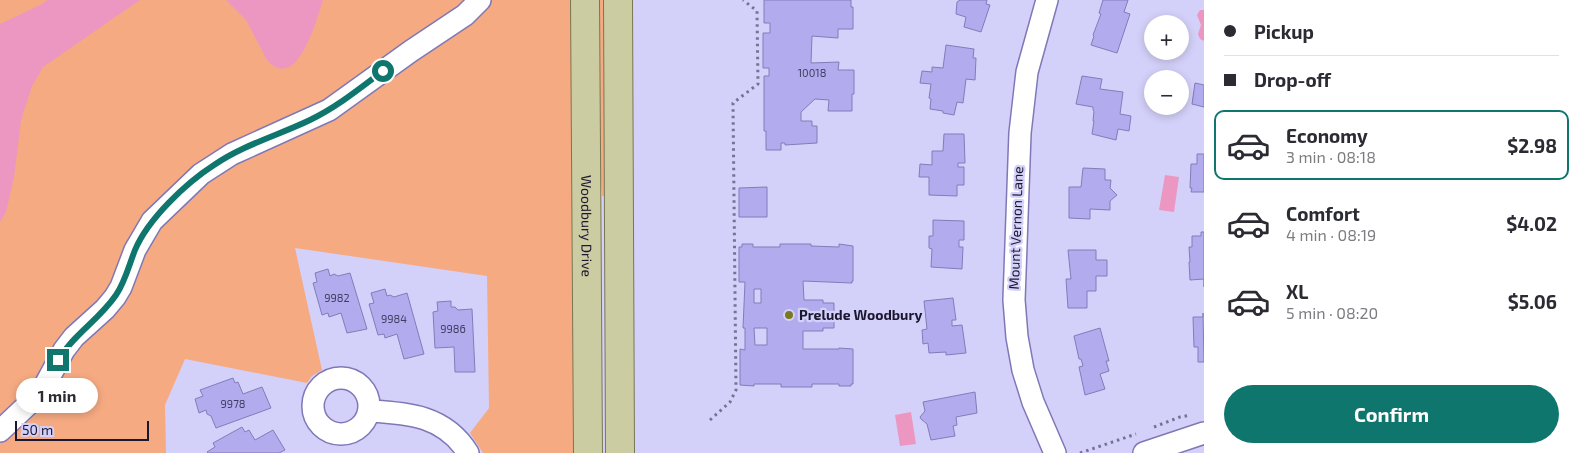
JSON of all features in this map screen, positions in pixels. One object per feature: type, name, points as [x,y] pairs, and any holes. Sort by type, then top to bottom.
[{"type":"main road","name":"Woodbury Drive","points":[[585,0],[588,453]]},
{"type":"main road","points":[[618,0],[620,453]]},
{"type":"street","points":[[0,431],[37,396],[64,350],[115,297],[121,287],[135,250],[152,221],[195,180],[214,164],[232,154],[329,110],[465,15],[480,0]]},
{"type":"street","name":"Mount Vernon Lane","points":[[1047,0],[1027,72],[1021,125],[1014,254],[1014,300],[1017,338],[1023,370],[1033,402],[1055,453]]},
{"type":"street","points":[[370,411],[403,413],[424,418],[444,428],[461,442],[468,453]]},
{"type":"street","points":[[1144,453],[1204,433]]},
{"type":"path","points":[[710,420],[726,406],[736,390],[734,103],[758,84],[757,11],[743,0]]},
{"type":"shaded area","points":[[0,0],[572,0],[574,453],[483,453],[470,433],[489,408],[487,276],[295,248],[322,370],[312,376],[307,383],[185,359],[165,405],[166,453],[0,453]]},
{"type":"shaded area","points":[[47,0],[140,0],[43,67],[32,86],[21,120],[14,177],[6,212],[0,222],[0,24]]},
{"type":"shaded area","points":[[226,0],[323,0],[311,36],[304,50],[288,68],[278,68],[267,60],[246,20]]},
{"type":"shaded area","points":[[596,0],[607,0],[608,196],[602,196],[597,120]]},
{"type":"shaded area","points":[[1200,10],[1204,10],[1204,41],[1200,39],[1198,34],[1201,25],[1197,15]]},
{"type":"shaded area","points":[[1165,175],[1179,177],[1174,212],[1159,210]]},
{"type":"shaded area","points":[[911,412],[916,444],[900,446],[895,415]]},
{"type":"building","points":[[764,0],[851,0],[851,7],[853,7],[853,29],[838,29],[838,38],[812,36],[811,63],[839,62],[838,70],[854,70],[852,111],[828,111],[829,100],[815,99],[801,112],[801,121],[812,121],[812,126],[817,126],[817,143],[785,145],[785,143],[781,143],[781,150],[766,150],[764,76],[769,76],[769,68],[763,68],[763,33],[770,33],[770,23],[764,23]]},
{"type":"building","points":[[960,0],[987,0],[986,4],[990,5],[981,32],[964,27],[966,17],[956,14],[957,2]]},
{"type":"building","points":[[1103,0],[1128,0],[1124,12],[1130,14],[1117,53],[1091,45],[1101,14],[1099,13]]},
{"type":"building","points":[[946,45],[974,49],[973,58],[976,58],[975,80],[966,79],[963,103],[957,102],[954,115],[930,109],[931,84],[920,83],[922,71],[932,72],[932,67],[943,68]]},
{"type":"building","points":[[1082,76],[1102,79],[1100,89],[1123,92],[1120,114],[1131,116],[1129,131],[1118,129],[1116,140],[1092,134],[1094,121],[1093,107],[1076,104]]},
{"type":"building","points":[[1195,83],[1204,85],[1204,107],[1192,104]]},
{"type":"building","points":[[944,134],[964,134],[965,163],[958,163],[958,167],[964,167],[964,185],[957,185],[957,196],[929,195],[929,177],[919,177],[920,164],[932,165],[932,151],[943,151]]},
{"type":"building","points":[[1197,154],[1204,154],[1204,192],[1191,192],[1192,188],[1190,188],[1191,164],[1197,164]]},
{"type":"building","points":[[1083,168],[1105,169],[1105,180],[1111,180],[1110,188],[1117,195],[1110,201],[1110,210],[1090,209],[1090,219],[1069,218],[1069,187],[1081,187]]},
{"type":"building","points":[[767,187],[767,217],[739,217],[739,188]]},
{"type":"building","points":[[933,220],[964,221],[964,240],[959,240],[959,247],[963,247],[962,269],[931,267],[932,249],[929,248],[929,236],[933,236]]},
{"type":"building","points":[[1201,232],[1204,232],[1204,279],[1190,280],[1189,247],[1192,247],[1192,236],[1201,236]]},
{"type":"building","name":"Prelude Woodbury","points":[[742,244],[753,244],[753,247],[780,247],[780,244],[811,244],[811,246],[839,247],[839,244],[853,246],[852,283],[803,281],[804,300],[823,300],[823,303],[834,303],[834,328],[823,328],[823,331],[803,331],[803,349],[853,349],[853,384],[851,386],[839,386],[839,384],[812,384],[812,387],[781,387],[781,384],[740,385],[740,349],[745,350],[745,328],[743,328],[745,282],[739,282],[739,247],[742,247]],"holes":[[[754,289],[761,289],[761,303],[754,303]],[[754,328],[767,328],[767,345],[755,345]]]},
{"type":"building","points":[[1068,250],[1096,250],[1096,260],[1107,260],[1107,276],[1096,276],[1096,291],[1087,291],[1087,308],[1068,308],[1066,279],[1071,279]]},
{"type":"building","points":[[328,269],[330,276],[350,273],[367,329],[347,333],[341,313],[329,317],[328,313],[322,315],[313,283],[317,282],[315,273]]},
{"type":"building","points":[[385,289],[387,296],[394,297],[407,293],[424,354],[404,359],[397,334],[385,338],[384,334],[378,335],[369,304],[374,303],[371,293]]},
{"type":"building","points":[[953,298],[956,320],[952,320],[952,326],[962,325],[966,353],[946,355],[946,352],[929,353],[928,343],[923,344],[922,330],[927,329],[924,301]]},
{"type":"building","points":[[451,301],[451,307],[455,307],[458,310],[472,309],[475,372],[455,372],[454,347],[435,348],[433,312],[438,311],[437,302]]},
{"type":"building","points":[[1203,313],[1204,362],[1198,362],[1198,347],[1194,347],[1193,317],[1203,317]]},
{"type":"building","points":[[1100,328],[1109,361],[1106,361],[1109,371],[1100,374],[1105,389],[1085,395],[1079,367],[1083,366],[1081,359],[1079,359],[1074,336]]},
{"type":"building","points":[[233,378],[235,383],[238,382],[243,394],[262,387],[271,408],[216,428],[206,410],[199,413],[195,399],[203,396],[200,390]]},
{"type":"building","points":[[975,392],[977,413],[956,417],[957,425],[953,426],[955,436],[931,440],[927,424],[920,417],[925,411],[923,402]]},
{"type":"building","points":[[242,427],[245,432],[249,430],[255,440],[273,430],[285,450],[279,453],[207,452],[215,447],[213,443]]},
{"type":"place","name":"Prelude Woodbury","points":[[789,315]]},
{"type":"route","points":[[58,360],[74,338],[115,297],[121,287],[135,250],[152,221],[201,174],[232,154],[329,110],[383,71]]}]
